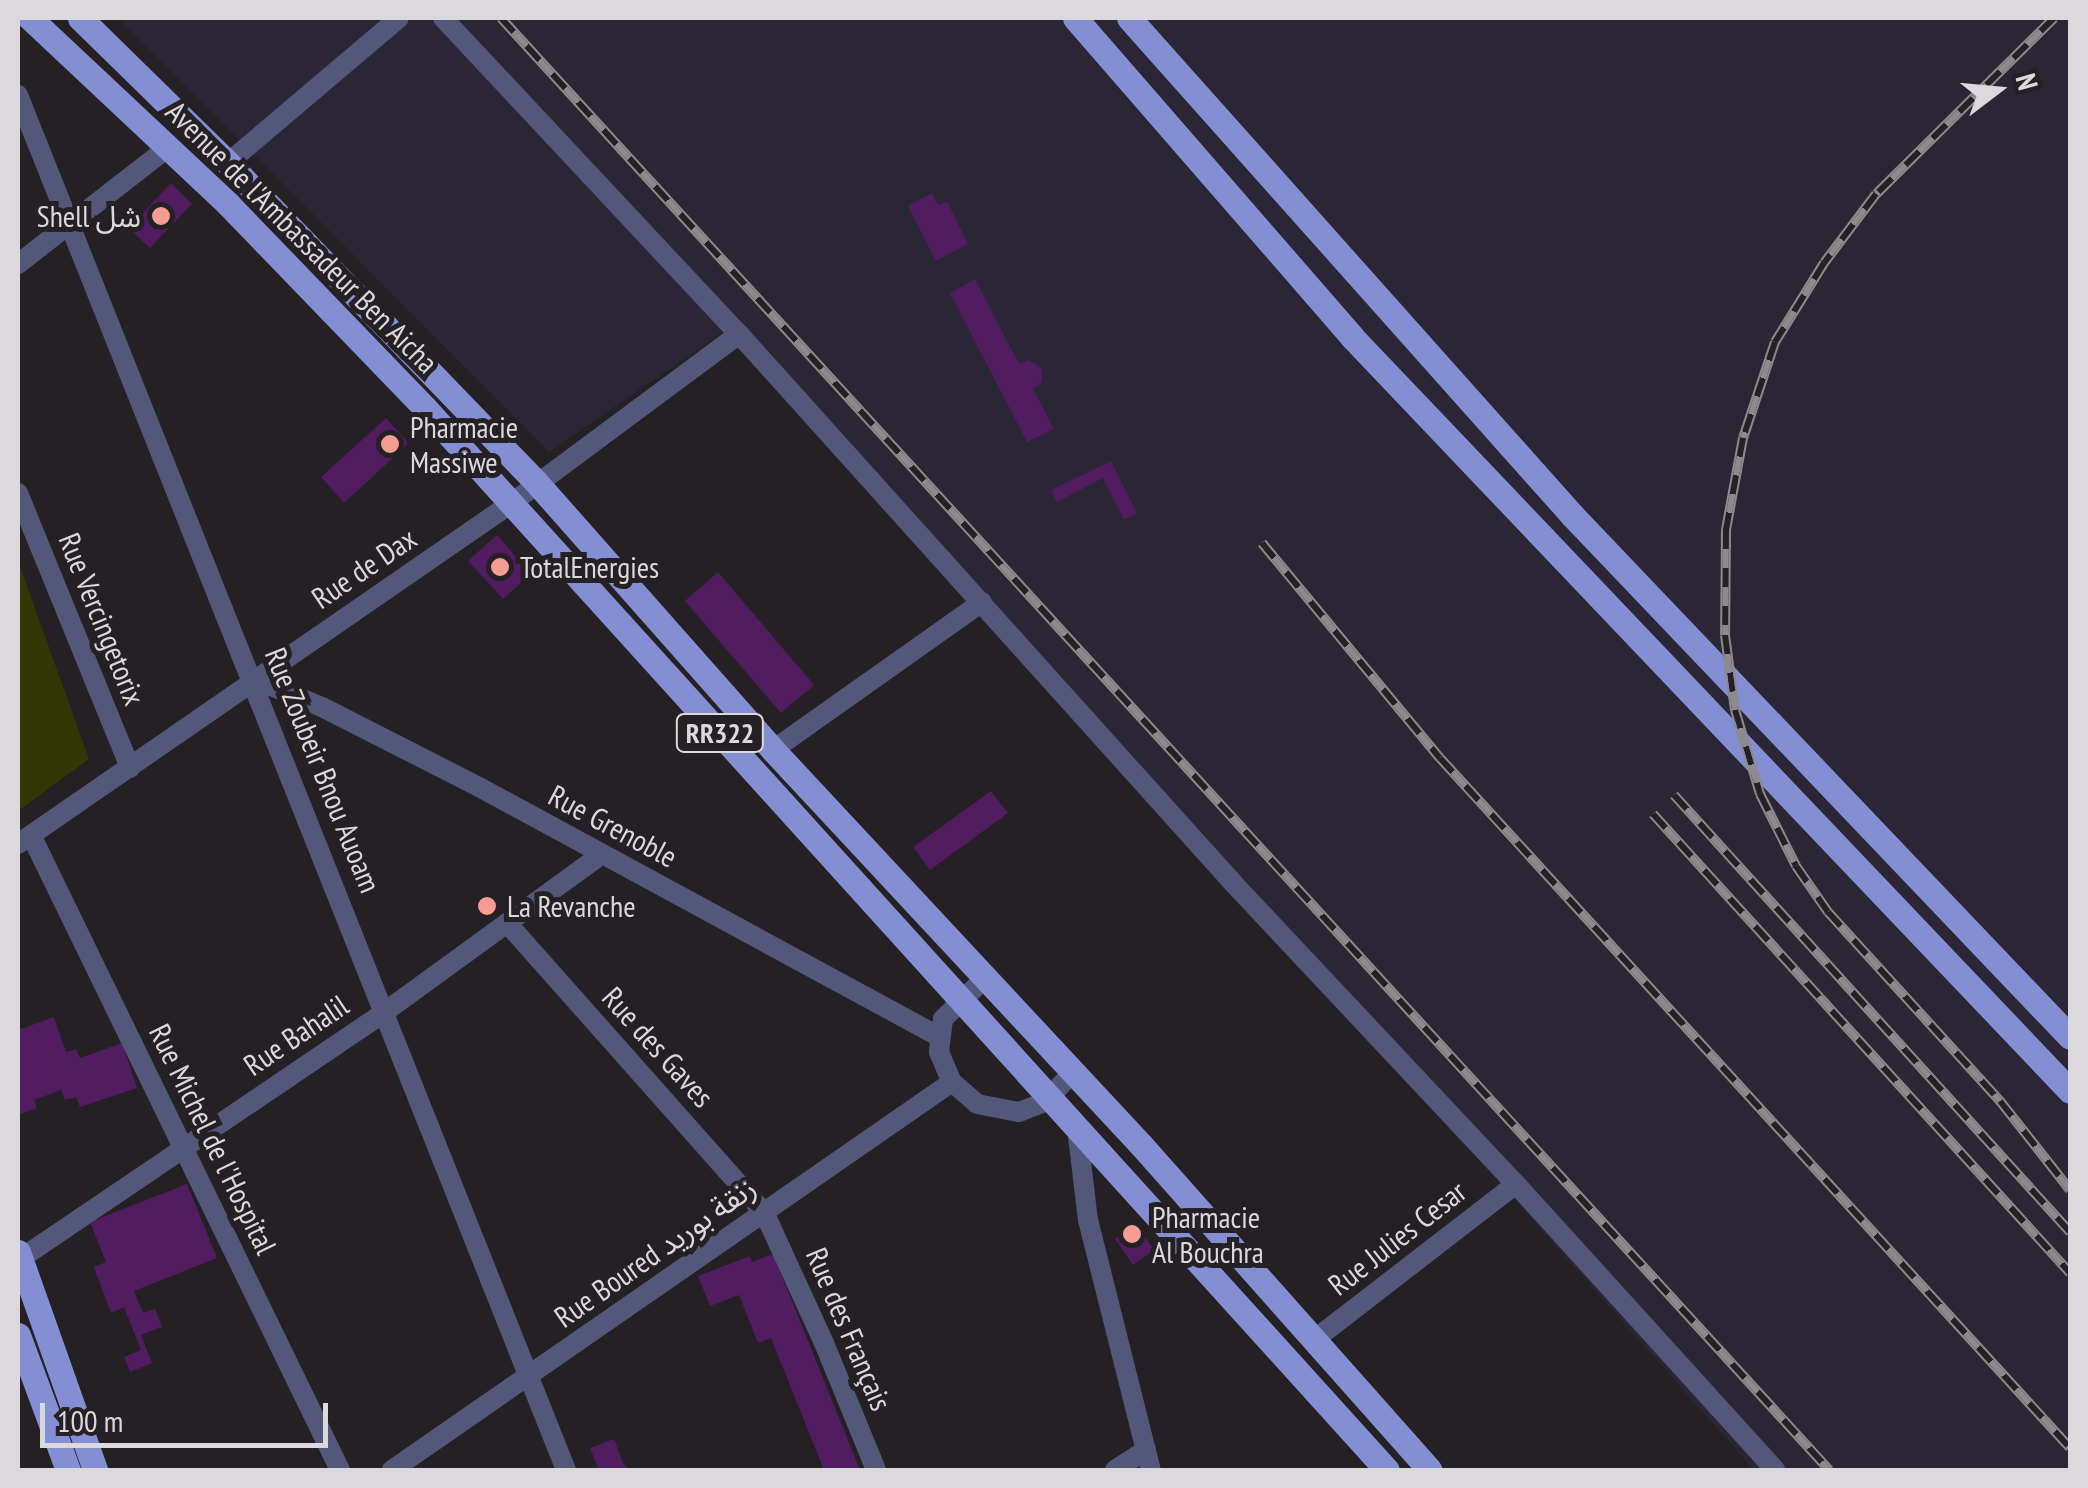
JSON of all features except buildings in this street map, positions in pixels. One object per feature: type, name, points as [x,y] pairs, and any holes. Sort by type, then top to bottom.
[{"type":"main road","name":"Avenue de l'Ambassadeur Ben Aicha","points":[[30,18],[169,147],[513,502],[1387,1470]]},
{"type":"main road","name":"Avenue de l'Ambassadeur Ben Aicha","points":[[80,18],[228,163],[536,482],[773,750],[1073,1071],[1430,1470]]},
{"type":"main road","points":[[1075,18],[1352,337],[1715,721],[2069,1086]]},
{"type":"main road","points":[[1130,18],[1392,316],[1738,692],[2070,1037]]},
{"type":"main road","points":[[1715,721],[1738,692]]},
{"type":"main road","points":[[19,1256],[95,1470]]},
{"type":"main road","points":[[18,1335],[68,1470]]},
{"type":"street","points":[[228,163],[399,18]]},
{"type":"street","points":[[443,18],[739,334],[1234,884],[1516,1184],[1775,1470]]},
{"type":"street","name":"Rue Zoubeir Bnou Auoam","points":[[18,95],[254,679],[566,1470]]},
{"type":"street","points":[[18,264],[169,147]]},
{"type":"street","name":"Rue de Dax","points":[[24,839],[513,502],[739,334]]},
{"type":"street","name":"Rue Vercingetorix","points":[[18,493],[130,768]]},
{"type":"street","points":[[773,750],[982,602]]},
{"type":"street","name":"Rue Grenoble","points":[[254,679],[322,707],[479,787],[760,936],[938,1036]]},
{"type":"street","name":"Rue Michel de l'Hospital","points":[[24,839],[184,1147],[340,1470]]},
{"type":"street","name":"Rue Bahalil","points":[[19,1256],[386,1011],[601,854]]},
{"type":"street","name":"Rue des Gaves","points":[[507,923],[764,1212]]},
{"type":"street","points":[[986,977],[943,1018],[938,1036],[939,1052],[952,1082],[966,1098],[992,1110],[1019,1112],[1049,1099],[1073,1071]]},
{"type":"street","name":"Rue Boured زنقة بوريد","points":[[392,1470],[952,1082]]},
{"type":"street","points":[[1077,1128],[1088,1220],[1148,1460],[1115,1470]]},
{"type":"street","name":"Rue Julies Cesar","points":[[1314,1340],[1516,1184]]},
{"type":"street","name":"Rue des Français","points":[[764,1212],[876,1470]]},
{"type":"shaded area","points":[[118,18],[2070,18],[2070,1470],[1754,1470],[738,322],[549,452]]},
{"type":"green space","points":[[18,561],[89,759],[18,811]]},
{"type":"railway","points":[[501,18],[1829,1470]]},
{"type":"railway","points":[[2054,18],[1876,194],[1824,263],[1775,342],[1743,438],[1726,530],[1725,635],[1735,710],[1760,794],[1796,866],[1828,912],[2000,1101],[2070,1190]]},
{"type":"railway","points":[[1262,543],[1440,758],[2070,1448]]},
{"type":"railway","points":[[1674,795],[2070,1232]]},
{"type":"railway","points":[[1653,814],[2070,1273]]},
{"type":"place","name":"Shell شل","points":[[161,216]]},
{"type":"place","name":"Pharmacie Massiwe","points":[[390,444]]},
{"type":"place","name":"TotalEnergies","points":[[500,567]]},
{"type":"place","name":"La Revanche","points":[[487,906]]},
{"type":"place","name":"Pharmacie Al Bouchra","points":[[1132,1234]]}]
